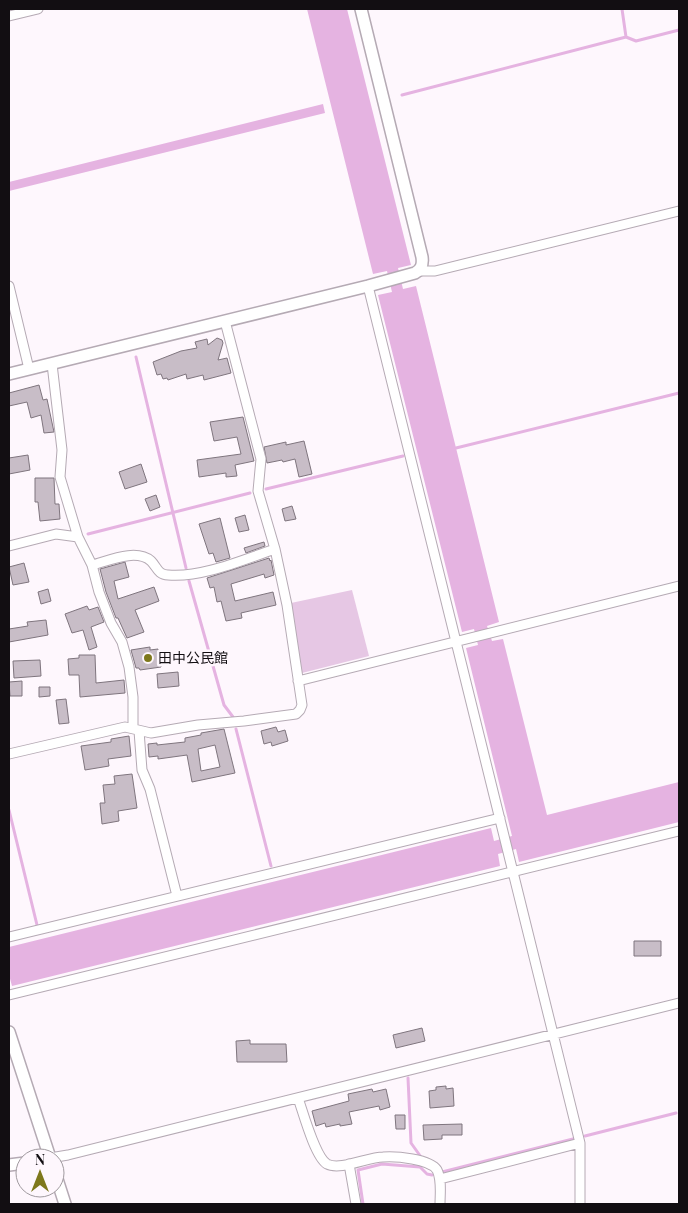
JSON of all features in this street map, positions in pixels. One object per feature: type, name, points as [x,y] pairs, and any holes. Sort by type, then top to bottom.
[{"type":"street","points":[[9,16],[38,9]]},
{"type":"street","points":[[360,9],[422,257],[420,270]]},
{"type":"street","points":[[9,374],[368,286],[420,270],[435,272],[679,211]]},
{"type":"street","points":[[9,286],[29,369]]},
{"type":"street","points":[[368,286],[580,1144],[580,1204]]},
{"type":"street","points":[[9,754],[125,727],[151,733],[198,725],[244,722],[296,714],[300,710],[302,705],[286,605],[275,549],[258,491],[261,459],[225,321]]},
{"type":"street","points":[[52,364],[62,450],[60,477],[78,537],[92,565],[99,592],[111,623],[122,642],[130,667],[142,770],[150,789],[177,896]]},
{"type":"street","points":[[9,546],[56,534],[78,537]]},
{"type":"street","points":[[92,565],[132,555],[150,560],[160,573],[167,575],[202,572],[275,549]]},
{"type":"street","points":[[298,681],[679,586]]},
{"type":"street","points":[[9,937],[500,818]]},
{"type":"street","points":[[9,996],[679,831]]},
{"type":"street","points":[[65,1154],[679,1003]]},
{"type":"street","points":[[9,1032],[47,1148]]},
{"type":"street","points":[[298,1098],[319,1156],[327,1164],[338,1166],[382,1157],[412,1159],[429,1163],[436,1169],[440,1179],[440,1204]]},
{"type":"street","points":[[440,1179],[580,1144]]},
{"type":"street","points":[[349,1164],[356,1204]]},
{"type":"shaded area","points":[[307,9],[347,9],[411,265],[398,268],[403,289],[416,286],[499,622],[487,626],[492,641],[503,639],[547,815],[679,782],[679,822],[519,862],[516,849],[498,854],[500,866],[12,986],[9,975],[9,947],[491,828],[494,841],[512,836],[466,648],[478,645],[474,629],[462,632],[378,295],[392,292],[387,271],[373,274]]},
{"type":"shaded area","points":[[323,104],[325,113],[9,191],[9,182]]},
{"type":"shaded area","points":[[352,590],[369,656],[302,673],[291,603]]},
{"type":"building","points":[[217,338],[222,340],[223,343],[218,360],[227,358],[231,373],[204,380],[203,375],[187,379],[186,374],[168,380],[167,378],[163,379],[161,374],[157,375],[153,362],[181,351],[197,348],[195,342],[207,339],[208,345]]},
{"type":"building","points":[[39,385],[43,400],[47,399],[54,432],[44,433],[41,415],[31,418],[27,402],[9,406],[9,393]]},
{"type":"building","points":[[243,417],[254,461],[235,465],[237,476],[226,477],[226,473],[199,477],[197,460],[241,454],[237,437],[214,441],[210,422]]},
{"type":"building","points":[[304,441],[312,474],[299,477],[295,459],[267,463],[264,447],[286,442],[286,445]]},
{"type":"building","points":[[28,455],[30,470],[9,474],[9,458]]},
{"type":"building","points":[[141,464],[147,482],[125,489],[119,472]]},
{"type":"building","points":[[35,478],[54,478],[55,504],[59,504],[60,519],[40,521],[38,502],[35,502]]},
{"type":"building","points":[[156,495],[160,507],[150,511],[145,499]]},
{"type":"building","points":[[292,506],[296,519],[285,521],[282,509]]},
{"type":"building","points":[[245,515],[249,530],[239,532],[235,518]]},
{"type":"building","points":[[220,518],[230,558],[216,562],[213,553],[209,554],[199,524]]},
{"type":"building","points":[[264,542],[265,546],[246,553],[244,548]]},
{"type":"building","points":[[269,558],[274,575],[265,578],[264,574],[231,584],[235,601],[273,592],[276,605],[241,613],[242,618],[226,621],[221,601],[217,602],[214,587],[210,588],[207,578]]},
{"type":"building","points":[[125,562],[129,577],[114,581],[118,599],[154,587],[159,601],[135,610],[144,632],[127,638],[118,618],[116,618],[100,569]]},
{"type":"building","points":[[24,563],[29,582],[13,585],[9,567]]},
{"type":"building","points":[[48,589],[51,601],[41,604],[38,592]]},
{"type":"building","points":[[87,606],[89,610],[98,607],[104,622],[91,627],[97,647],[89,650],[83,630],[72,633],[65,614]]},
{"type":"building","points":[[46,620],[48,635],[9,642],[9,629],[28,626],[27,622]]},
{"type":"building","points":[[150,647],[150,650],[158,649],[161,667],[140,670],[136,668],[131,650]]},
{"type":"building","points":[[79,655],[95,655],[96,683],[124,680],[125,693],[80,697],[79,675],[69,675],[68,659],[79,658]]},
{"type":"building","points":[[40,660],[41,676],[14,678],[13,661]]},
{"type":"building","points":[[178,672],[179,686],[158,688],[157,674]]},
{"type":"building","points":[[22,681],[22,696],[10,696],[9,682]]},
{"type":"building","points":[[39,687],[50,687],[50,696],[39,697]]},
{"type":"building","points":[[66,699],[69,723],[59,724],[56,700]]},
{"type":"building","points":[[276,727],[278,732],[285,730],[288,741],[272,746],[271,742],[264,744],[261,731]]},
{"type":"building","points":[[224,729],[235,773],[192,782],[187,755],[158,759],[158,756],[149,757],[148,744],[185,742],[185,738],[201,735],[201,733]],"holes":[[[215,745],[220,767],[201,771],[198,749]]]},
{"type":"building","points":[[129,736],[131,756],[108,759],[109,766],[85,770],[81,746],[111,742],[111,739]]},
{"type":"building","points":[[132,774],[137,808],[118,811],[119,821],[102,824],[100,803],[105,803],[103,785],[115,784],[114,776]]},
{"type":"building","points":[[634,941],[661,941],[661,956],[634,956]]},
{"type":"building","points":[[422,1028],[425,1041],[396,1048],[393,1035]]},
{"type":"building","points":[[250,1040],[250,1044],[286,1044],[287,1062],[237,1062],[236,1041]]},
{"type":"building","points":[[446,1086],[446,1089],[453,1088],[454,1106],[430,1108],[429,1091],[436,1090],[436,1087]]},
{"type":"building","points":[[372,1089],[373,1092],[386,1089],[390,1107],[380,1110],[379,1106],[349,1112],[352,1124],[326,1127],[325,1123],[316,1126],[312,1111],[349,1101],[348,1094]]},
{"type":"building","points":[[395,1115],[405,1115],[405,1129],[396,1129]]},
{"type":"building","points":[[462,1124],[462,1135],[442,1135],[442,1139],[424,1140],[423,1125]]},
{"type":"waterway","points":[[402,95],[626,37],[622,9]]},
{"type":"waterway","points":[[626,37],[636,41],[679,30]]},
{"type":"waterway","points":[[136,357],[186,568]]},
{"type":"waterway","points":[[456,448],[679,393]]},
{"type":"waterway","points":[[266,489],[403,456]]},
{"type":"waterway","points":[[88,534],[250,493]]},
{"type":"waterway","points":[[189,581],[224,705],[233,717]]},
{"type":"waterway","points":[[236,729],[271,866]]},
{"type":"waterway","points":[[9,810],[37,925]]},
{"type":"waterway","points":[[408,1078],[411,1143],[421,1157]]},
{"type":"waterway","points":[[585,1136],[676,1113]]},
{"type":"waterway","points":[[442,1172],[573,1139]]},
{"type":"waterway","points":[[363,1204],[358,1170],[382,1164],[420,1167],[427,1174],[432,1175]]},
{"type":"place","name":"田中公民館","points":[[148,658]]}]
